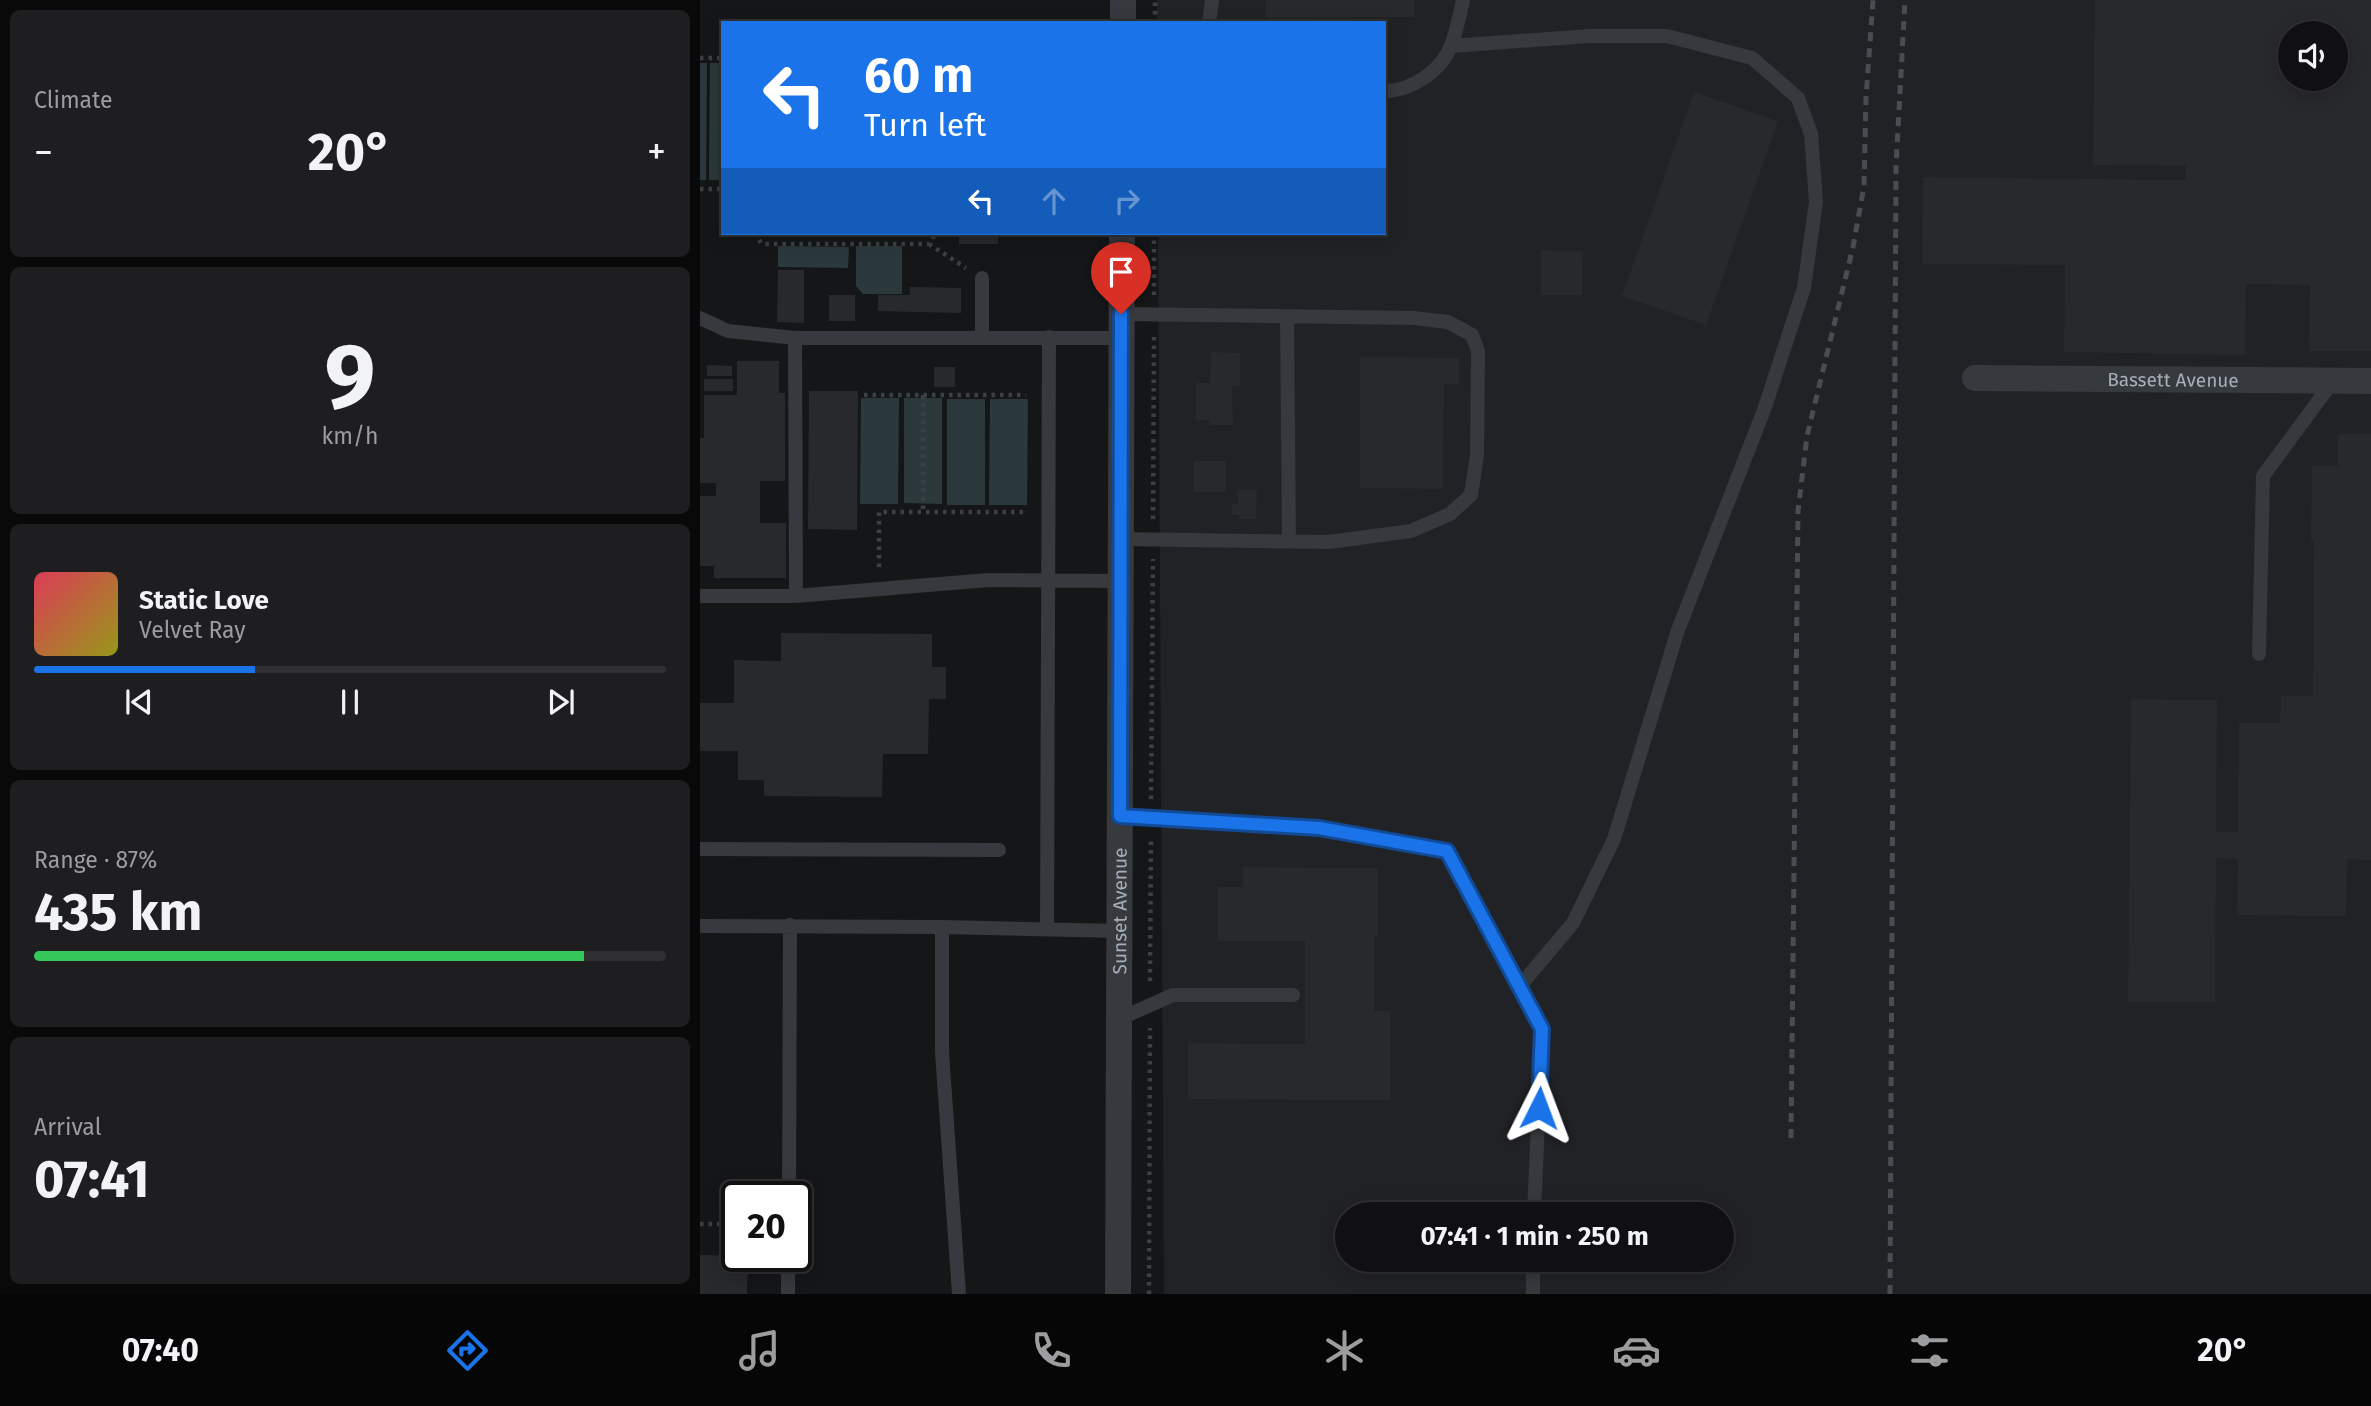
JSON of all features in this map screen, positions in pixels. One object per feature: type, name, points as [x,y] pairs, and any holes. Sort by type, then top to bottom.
[{"type":"street","points":[[1123,0],[1123,21]]},
{"type":"street","name":"Sunset Avenue","points":[[1118,1294],[1122,235]]},
{"type":"street","name":"Bassett Avenue","points":[[1975,378],[2371,381]]},
{"type":"lane","points":[[1209,21],[1212,0]]},
{"type":"lane","points":[[1386,91],[1398,91],[1429,75],[1451,46],[1463,0]]},
{"type":"lane","points":[[1451,46],[1590,36],[1667,36],[1752,58],[1798,98],[1811,134],[1816,202],[1804,288],[1764,410],[1678,630],[1614,839],[1573,923],[1520,986]]},
{"type":"lane","points":[[982,278],[982,338]]},
{"type":"lane","points":[[700,318],[728,331],[795,338],[1049,337],[1121,326],[1154,316],[1414,317],[1448,322],[1472,335],[1478,351],[1477,455],[1471,495],[1450,514],[1412,531],[1329,542],[1120,540]]},
{"type":"lane","points":[[1287,317],[1289,541]]},
{"type":"lane","points":[[1047,929],[1049,337]]},
{"type":"lane","points":[[795,338],[796,596]]},
{"type":"lane","points":[[2259,654],[2263,476],[2333,381]]},
{"type":"lane","points":[[700,596],[796,596],[988,580],[1120,581]]},
{"type":"lane","points":[[1120,816],[1319,828],[1447,851],[1542,1029],[1535,1202]]},
{"type":"lane","points":[[700,849],[999,850]]},
{"type":"lane","points":[[789,1181],[790,925]]},
{"type":"lane","points":[[700,926],[1119,931]]},
{"type":"lane","points":[[942,927],[942,1052],[959,1294]]},
{"type":"lane","points":[[1119,1019],[1173,995],[1293,995]]},
{"type":"lane","points":[[788,1272],[788,1294]]},
{"type":"lane","points":[[1532,1294],[1533,1272]]},
{"type":"path","points":[[1155,0],[1155,21]]},
{"type":"path","points":[[700,58],[721,58]]},
{"type":"path","points":[[700,189],[721,189]]},
{"type":"path","points":[[755,235],[762,244],[929,244],[982,278]]},
{"type":"path","points":[[929,244],[935,235]]},
{"type":"path","points":[[1149,1294],[1154,235]]},
{"type":"path","points":[[864,395],[1026,395]]},
{"type":"path","points":[[923,395],[923,512]]},
{"type":"path","points":[[880,589],[879,512],[1025,512]]},
{"type":"path","points":[[700,1224],[721,1224]]},
{"type":"shaded area","points":[[1157,0],[2371,0],[2371,1294],[1164,1294],[1158,235],[1386,235],[1386,21],[1157,21]]},
{"type":"shaded area","points":[[700,63],[707,63],[706,180],[700,180]]},
{"type":"shaded area","points":[[710,63],[721,63],[721,180],[709,180]]},
{"type":"shaded area","points":[[778,246],[849,247],[848,268],[778,267]]},
{"type":"shaded area","points":[[856,246],[902,246],[902,294],[863,294],[856,286]]},
{"type":"shaded area","points":[[861,398],[899,398],[898,504],[860,504]]},
{"type":"shaded area","points":[[904,398],[942,398],[942,504],[904,503]]},
{"type":"shaded area","points":[[947,399],[985,399],[985,505],[947,505]]},
{"type":"shaded area","points":[[990,399],[1028,399],[1027,505],[989,505]]},
{"type":"building","points":[[1266,0],[1414,0],[1414,17],[1266,18]]},
{"type":"building","points":[[2095,0],[2371,0],[2371,351],[2309,351],[2310,285],[2246,284],[2245,355],[2064,352],[2065,265],[1922,264],[1923,177],[2186,180],[2186,166],[2093,165]]},
{"type":"building","points":[[1694,92],[1778,121],[1706,325],[1622,296]]},
{"type":"building","points":[[959,235],[998,235],[998,244],[959,244]]},
{"type":"building","points":[[1541,250],[1583,251],[1582,295],[1541,295]]},
{"type":"building","points":[[778,270],[804,270],[804,323],[777,322]]},
{"type":"building","points":[[910,287],[961,288],[961,313],[878,311],[878,295],[910,295]]},
{"type":"building","points":[[829,295],[855,295],[855,321],[829,321]]},
{"type":"building","points":[[1211,352],[1240,353],[1240,386],[1232,386],[1233,425],[1209,425],[1209,420],[1196,421],[1196,383],[1210,383]]},
{"type":"building","points":[[1360,357],[1459,358],[1459,384],[1444,384],[1443,489],[1360,488]]},
{"type":"building","points":[[737,361],[779,361],[779,393],[785,393],[785,481],[760,481],[760,523],[786,523],[786,578],[714,578],[714,566],[700,566],[700,496],[716,496],[716,483],[700,483],[704,395],[737,395]]},
{"type":"building","points":[[707,365],[732,366],[732,376],[707,376]]},
{"type":"building","points":[[934,367],[955,367],[955,387],[934,387]]},
{"type":"building","points":[[704,379],[733,379],[733,391],[704,391]]},
{"type":"building","points":[[809,391],[858,391],[857,530],[808,529]]},
{"type":"building","points":[[2338,434],[2371,434],[2371,860],[2347,859],[2346,916],[2237,915],[2238,859],[2216,858],[2215,1002],[2128,1002],[2131,699],[2217,700],[2216,832],[2238,832],[2239,723],[2280,723],[2281,696],[2313,696],[2312,466],[2338,466]]},
{"type":"building","points":[[1194,461],[1226,461],[1226,492],[1194,492]]},
{"type":"building","points":[[1238,490],[1257,490],[1256,519],[1238,519],[1239,515],[1232,515],[1232,504],[1238,504]]},
{"type":"building","points":[[781,633],[932,634],[932,667],[946,667],[946,699],[929,699],[928,754],[883,754],[882,797],[764,796],[764,780],[738,780],[738,751],[700,751],[700,703],[734,703],[734,660],[781,661]]},
{"type":"building","points":[[1243,867],[1378,868],[1374,1011],[1390,1011],[1390,1100],[1188,1099],[1188,1043],[1305,1044],[1305,941],[1218,941],[1218,887],[1243,887]]},
{"type":"building","points":[[700,1255],[721,1255],[721,1272],[748,1272],[747,1294],[700,1294]]},
{"type":"railway","points":[[1791,1138],[1798,511],[1807,436],[1853,247],[1864,186],[1866,98],[1873,0]]},
{"type":"railway","points":[[1890,1294],[1896,166],[1905,0]]},
{"type":"route","points":[[1121,314],[1120,816],[1319,828],[1447,851],[1542,1029],[1539,1108]]}]
